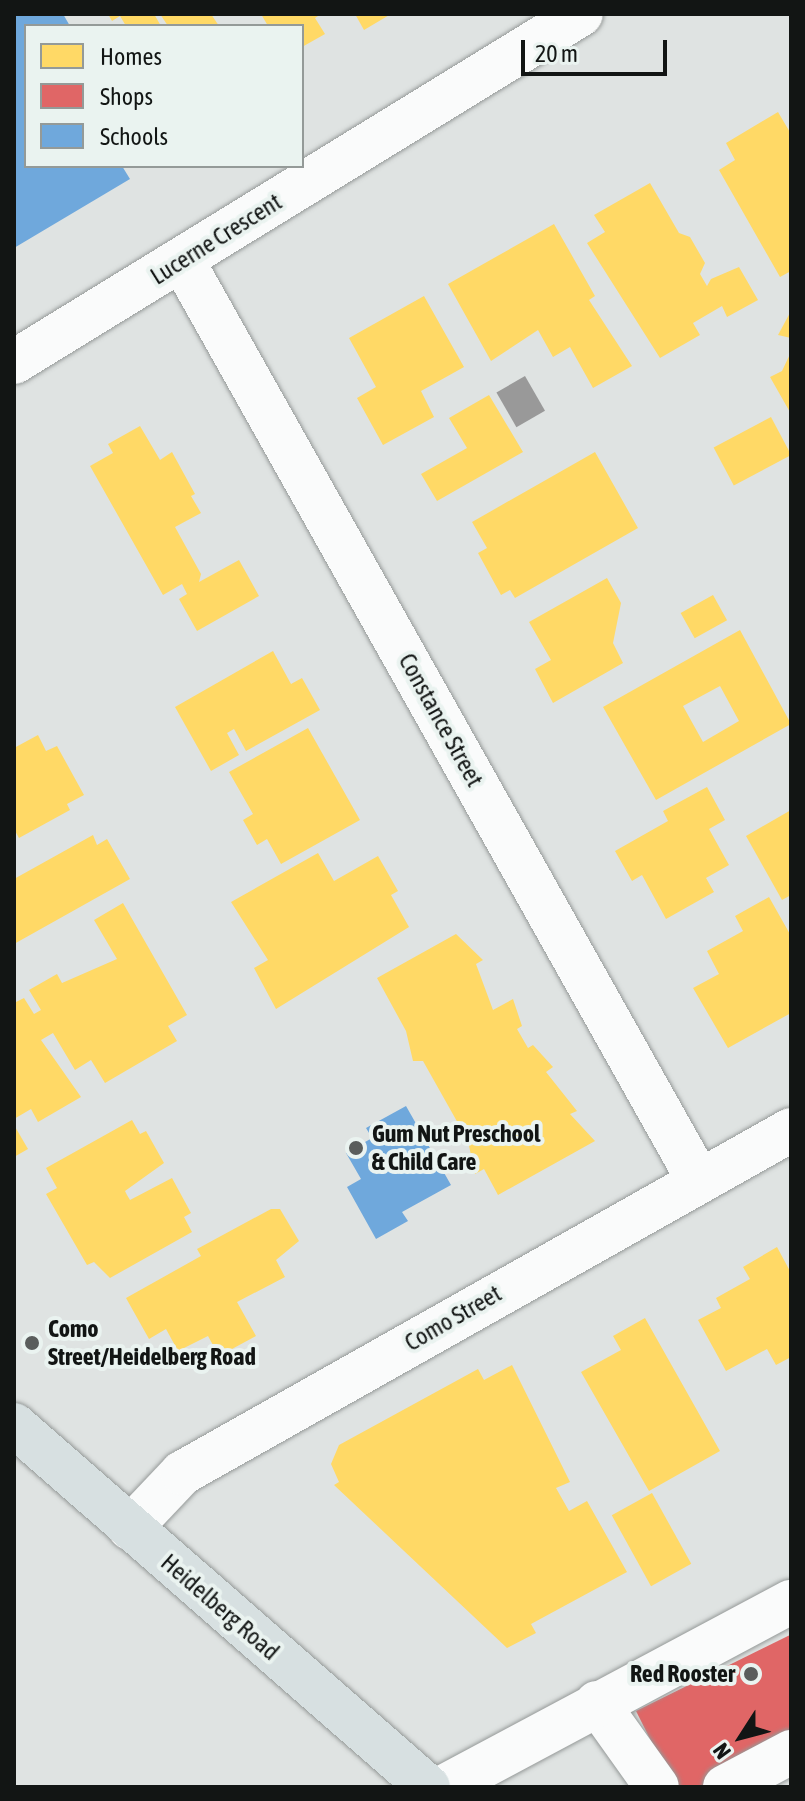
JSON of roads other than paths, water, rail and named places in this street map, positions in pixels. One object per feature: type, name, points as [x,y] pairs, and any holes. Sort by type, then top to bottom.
[{"type":"main road","name":"Heidelberg Road","points":[[14,1425],[428,1787]]},
{"type":"street","name":"Lucerne Crescent","points":[[14,362],[581,14]]},
{"type":"street","name":"Constance Street","points":[[182,260],[699,1181]]},
{"type":"street","name":"Como Street","points":[[130,1528],[182,1473],[791,1130]]},
{"type":"street","points":[[444,1787],[791,1602]]},
{"type":"street","points":[[597,1703],[657,1787]]},
{"type":"street","points":[[725,1787],[791,1752]]},
{"type":"place","name":"Gum Nut Preschool & Child Care","points":[[356,1148]]},
{"type":"place","name":"Como Street/Heidelberg Road","points":[[32,1343]]},
{"type":"place","name":"Red Rooster","points":[[751,1674]]}]
